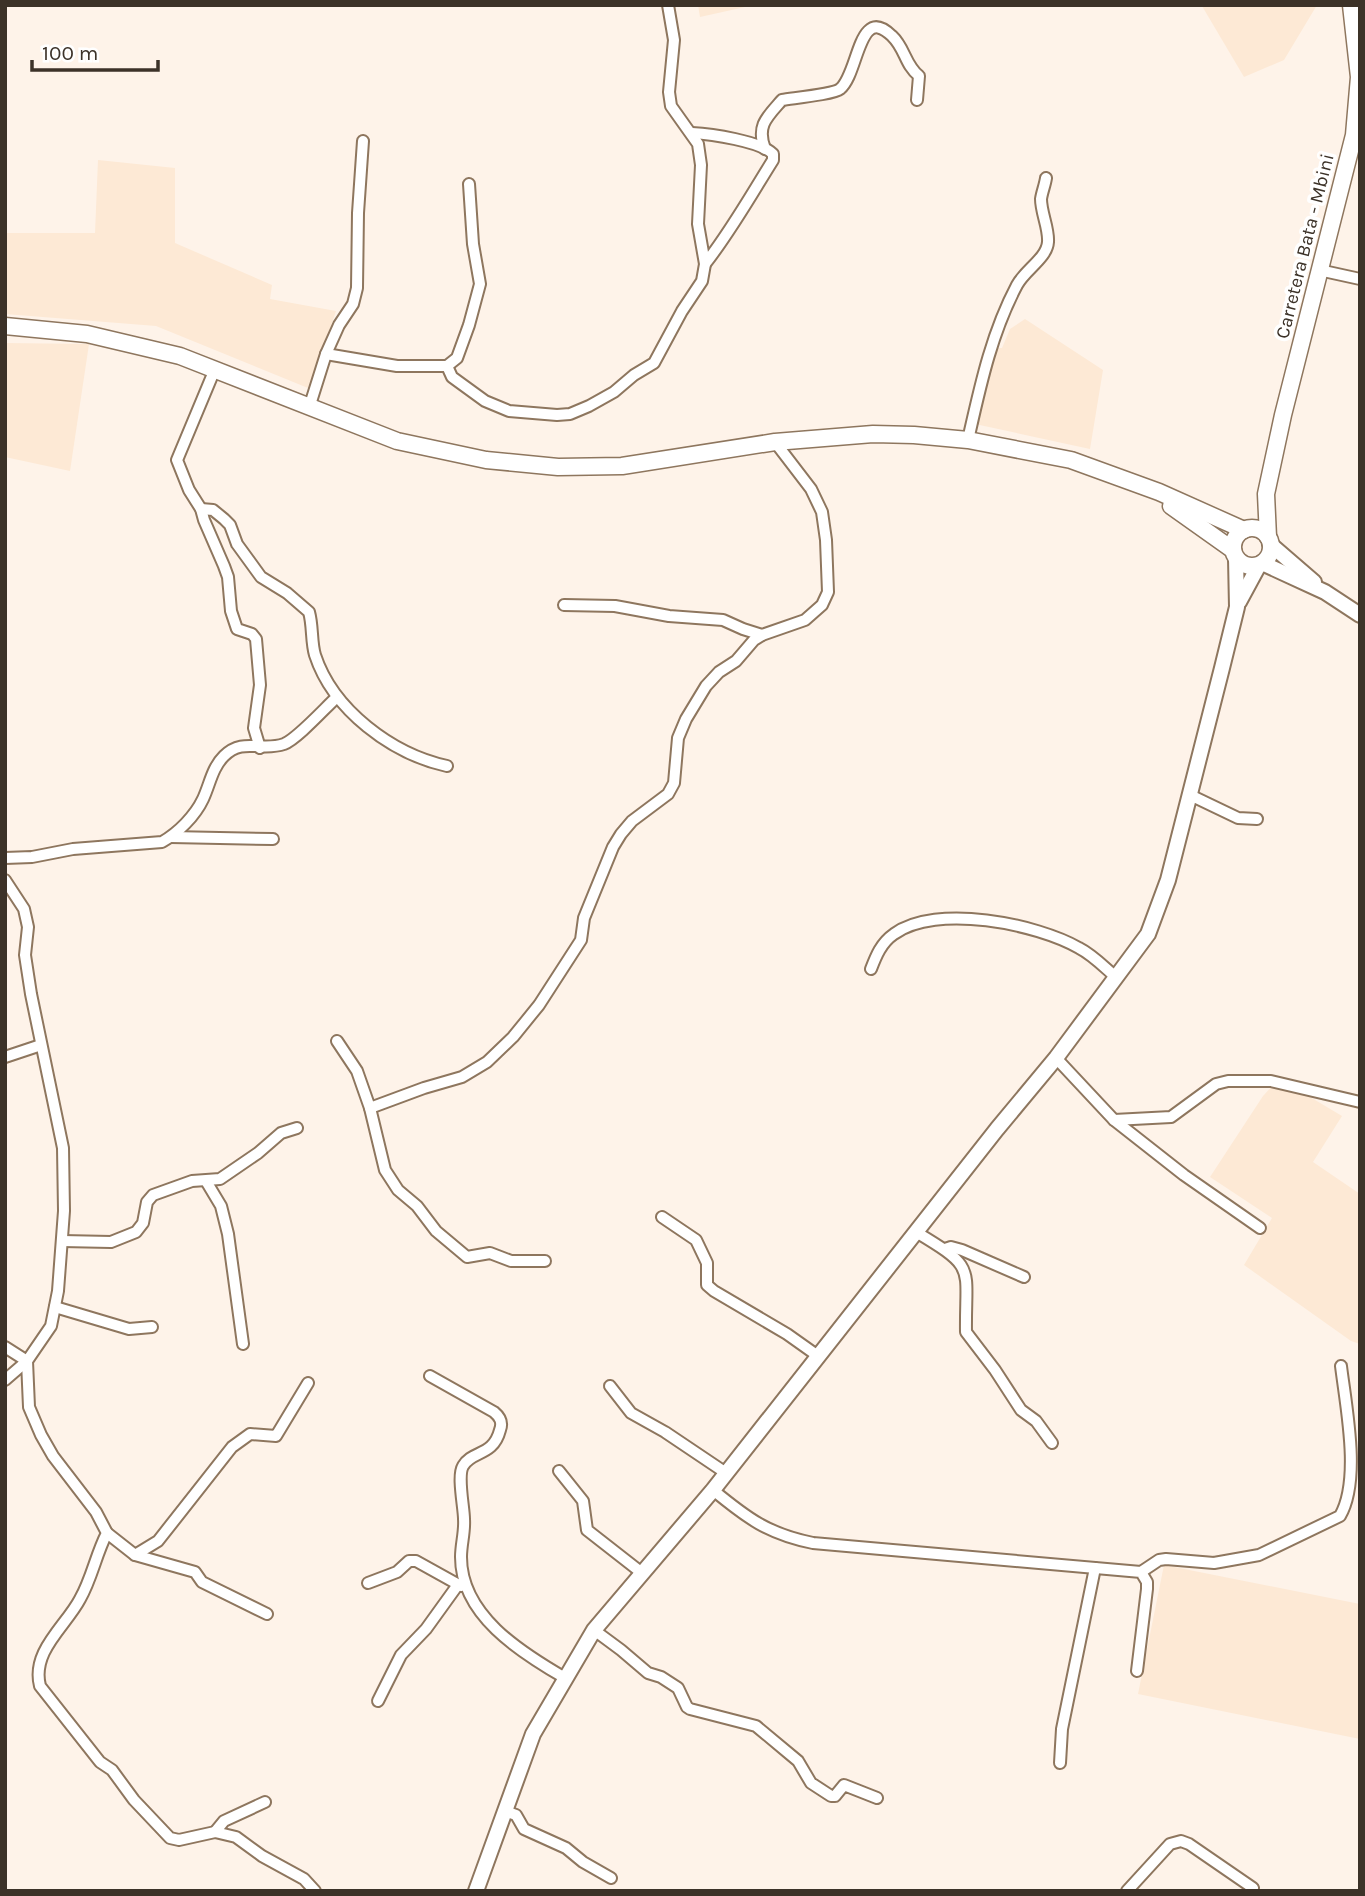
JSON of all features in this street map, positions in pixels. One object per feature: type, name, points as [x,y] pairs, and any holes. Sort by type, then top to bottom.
[{"type":"main road","name":"Carretera Bata - Mbini","points":[[1269,541],[1266,494],[1354,135],[1358,103],[1358,51],[1351,5]]},
{"type":"main road","points":[[5,326],[88,334],[180,356],[397,441],[486,460],[558,467],[622,466],[775,442],[873,434],[968,440],[1071,460],[1245,529],[1259,530],[1325,593]]},
{"type":"main road","points":[[1140,486],[1200,525],[1246,565],[1260,564],[1325,593],[1360,615]]},
{"type":"main road","name":"Carretera Bata - Mbini","points":[[1245,529],[1266,494]]},
{"type":"main road","points":[[1237,607],[1234,540],[1245,529]]},
{"type":"main road","points":[[476,1891],[533,1734],[594,1630],[726,1473],[1056,1058],[1141,946],[1154,921],[1168,880],[1237,607],[1260,564],[1269,555],[1269,541]]},
{"type":"street","points":[[447,366],[452,377],[485,401],[509,411],[570,414],[614,392],[654,363],[702,281],[705,264],[698,224],[701,165],[698,144],[671,106],[669,92],[674,40],[668,5]]},
{"type":"street","points":[[765,149],[760,137],[762,125],[776,106],[782,100],[838,92],[854,70],[862,38],[873,28],[891,34],[900,44],[910,69],[919,76],[917,100]]},
{"type":"street","points":[[692,133],[717,134],[765,149],[771,151],[773,160],[723,241],[705,264]]},
{"type":"street","points":[[309,408],[326,354],[339,325],[353,304],[358,288],[358,213],[363,141]]},
{"type":"street","points":[[968,440],[986,360],[996,334],[1017,284],[1027,269],[1043,256],[1048,242],[1041,200],[1046,178]]},
{"type":"street","points":[[326,354],[397,366],[447,366],[457,358],[480,284],[473,244],[469,184]]},
{"type":"street","points":[[1320,270],[1360,279]]},
{"type":"street","points":[[215,369],[177,460],[189,490],[201,509],[228,577],[231,611],[237,629],[252,634],[256,639],[260,685],[254,728],[260,748]]},
{"type":"street","points":[[370,1108],[462,1077],[487,1062],[513,1037],[582,940],[584,918],[621,834],[632,821],[668,794],[674,783],[678,738],[706,686],[712,678],[736,661],[754,640],[805,620],[822,606],[828,592],[822,512],[811,489],[775,442]]},
{"type":"street","points":[[201,509],[213,510],[224,519],[230,525],[237,544],[261,577],[287,593],[309,612],[314,653],[337,697],[361,723],[417,757],[447,766]]},
{"type":"street","points":[[564,605],[615,606],[669,616],[723,620],[762,635]]},
{"type":"street","points":[[171,837],[202,800],[215,766],[221,758],[238,746],[260,748],[289,741],[337,697]]},
{"type":"street","points":[[1190,795],[1238,818],[1257,819]]},
{"type":"street","points":[[5,858],[32,857],[73,849],[153,844],[171,837],[273,839]]},
{"type":"street","points":[[5,880],[26,918],[26,955],[41,1045],[63,1147],[64,1211],[51,1326],[27,1361],[5,1380]]},
{"type":"street","points":[[871,969],[883,944],[894,933],[912,924],[929,920],[969,918],[998,921],[1060,939],[1089,954],[1117,978]]},
{"type":"street","points":[[337,1041],[357,1071],[370,1108],[385,1170],[398,1189],[417,1206],[436,1231],[467,1257],[490,1253],[511,1261],[545,1261]]},
{"type":"street","points":[[5,1057],[41,1045]]},
{"type":"street","points":[[1056,1058],[1114,1120],[1184,1175],[1260,1228]]},
{"type":"street","points":[[1114,1120],[1171,1117],[1216,1084],[1228,1081],[1272,1081],[1360,1102]]},
{"type":"street","points":[[62,1241],[111,1242],[136,1232],[143,1223],[147,1202],[153,1195],[187,1182],[220,1179],[258,1153],[281,1132],[297,1128]]},
{"type":"street","points":[[206,1181],[221,1206],[228,1234],[243,1344]]},
{"type":"street","points":[[663,1217],[696,1240],[707,1264],[707,1284],[713,1291],[787,1334],[818,1356]]},
{"type":"street","points":[[916,1232],[945,1249],[961,1263],[966,1277],[966,1332],[1021,1410],[1036,1421],[1052,1443]]},
{"type":"street","points":[[945,1249],[951,1247],[962,1250],[1024,1277]]},
{"type":"street","points":[[55,1307],[129,1329],[152,1327]]},
{"type":"street","points":[[5,1347],[27,1361]]},
{"type":"street","points":[[27,1361],[29,1407],[41,1435],[53,1456],[96,1512],[107,1532],[135,1555],[195,1572],[202,1582],[267,1614]]},
{"type":"street","points":[[712,1490],[751,1521],[789,1539],[813,1544],[1141,1573],[1159,1560],[1214,1563],[1259,1555],[1340,1516],[1347,1498],[1351,1451],[1341,1366]]},
{"type":"street","points":[[378,1701],[401,1655],[462,1586],[461,1557],[465,1523],[462,1467],[494,1444],[502,1426],[494,1412],[430,1376]]},
{"type":"street","points":[[135,1555],[163,1536],[232,1447],[250,1434],[276,1436],[308,1383]]},
{"type":"street","points":[[610,1386],[631,1413],[726,1473]]},
{"type":"street","points":[[559,1471],[583,1501],[587,1530],[642,1573]]},
{"type":"street","points":[[107,1532],[81,1598],[45,1651],[40,1686],[100,1762],[112,1770],[163,1833],[179,1840],[215,1832],[236,1837],[262,1856],[303,1879],[315,1891]]},
{"type":"street","points":[[368,1583],[397,1572],[409,1561],[416,1561],[462,1586],[496,1630],[565,1678]]},
{"type":"street","points":[[1060,1763],[1062,1729],[1095,1567]]},
{"type":"street","points":[[1137,1671],[1147,1589],[1147,1583],[1141,1573]]},
{"type":"street","points":[[594,1630],[648,1673],[678,1688],[690,1709],[755,1726],[798,1761],[811,1783],[831,1796],[835,1796],[844,1785],[877,1798]]},
{"type":"street","points":[[215,1832],[224,1821],[265,1802]]},
{"type":"street","points":[[505,1811],[516,1815],[524,1829],[566,1848],[583,1862],[611,1878]]},
{"type":"street","points":[[1127,1891],[1170,1844],[1181,1841],[1253,1888]]},
{"type":"shaded area","points":[[698,5],[754,5],[700,17]]},
{"type":"shaded area","points":[[1317,5],[1284,60],[1244,77],[1202,6]]},
{"type":"shaded area","points":[[98,160],[175,168],[175,243],[272,285],[270,299],[336,311],[308,388],[156,326],[5,314],[5,233],[95,233]]},
{"type":"shaded area","points":[[1025,319],[1103,370],[1090,449],[975,424],[993,348],[1002,348],[1010,329]]},
{"type":"shaded area","points":[[5,343],[89,344],[70,471],[5,457]]},
{"type":"shaded area","points":[[1274,1084],[1295,1088],[1342,1116],[1313,1162],[1360,1194],[1360,1344],[1351,1341],[1244,1265],[1272,1218],[1210,1177],[1263,1096]]},
{"type":"shaded area","points":[[1164,1565],[1360,1604],[1360,1739],[1138,1694]]}]
